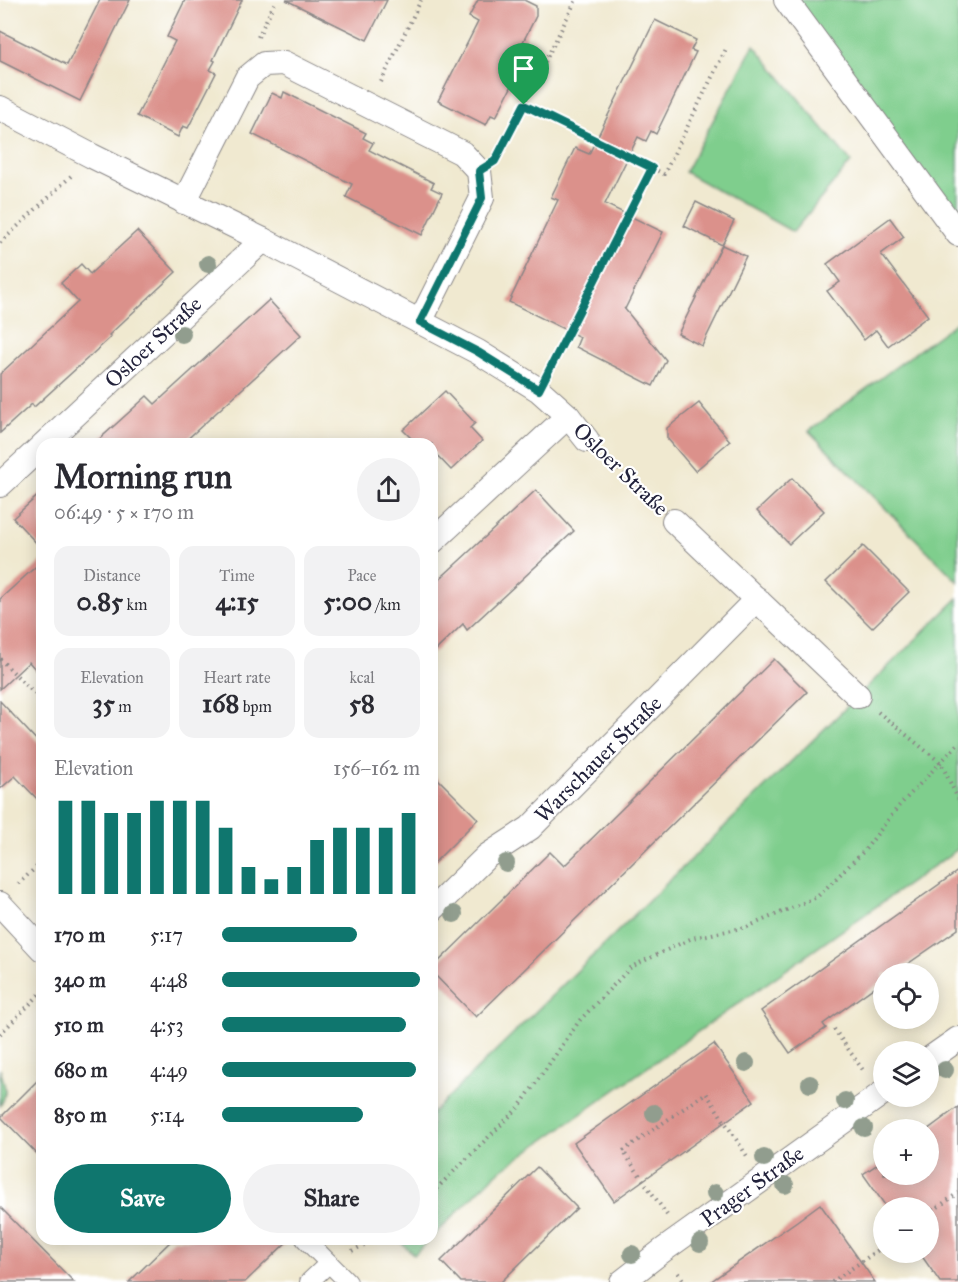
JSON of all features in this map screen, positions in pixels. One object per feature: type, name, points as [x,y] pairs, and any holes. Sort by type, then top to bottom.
[{"type":"street","points":[[786,0],[958,234]]},
{"type":"street","points":[[184,202],[247,78],[264,64],[284,63],[462,153],[479,171],[482,198],[420,322]]},
{"type":"street","name":"Osloer Straße","points":[[0,108],[478,352],[539,390],[568,417],[587,440]]},
{"type":"street","name":"Osloer Straße","points":[[50,438],[262,240]]},
{"type":"street","name":"Osloer Straße","points":[[438,536],[568,417]]},
{"type":"street","name":"Osloer Straße","points":[[0,485],[36,452]]},
{"type":"street","points":[[674,521],[858,696]]},
{"type":"street","name":"Warschauer Straße","points":[[438,904],[487,856],[530,828],[757,599]]},
{"type":"street","points":[[0,904],[36,943]]},
{"type":"street","points":[[939,1052],[958,1039]]},
{"type":"street","name":"Prager Straße","points":[[622,1282],[873,1100]]},
{"type":"street","points":[[311,1245],[348,1282]]},
{"type":"street","points":[[309,1282],[329,1263]]},
{"type":"path","points":[[369,106],[422,0]]},
{"type":"path","points":[[479,171],[495,161],[576,0]]},
{"type":"path","points":[[524,105],[664,174],[726,49]]},
{"type":"path","points":[[0,243],[92,156]]},
{"type":"path","points":[[539,390],[652,168]]},
{"type":"path","name":"Osloer Straße","points":[[587,440],[674,521]]},
{"type":"path","points":[[0,659],[36,695]]},
{"type":"path","points":[[858,696],[941,763],[958,799]]},
{"type":"path","points":[[438,1187],[519,1107],[580,1020],[631,967],[692,938],[747,927],[818,897],[864,851],[898,807],[958,744]]},
{"type":"path","points":[[0,1034],[36,998]]},
{"type":"path","points":[[834,1029],[873,1082]]},
{"type":"path","points":[[682,1237],[623,1151],[634,1143],[706,1093],[763,1179]]},
{"type":"path","points":[[939,1206],[958,1193]]},
{"type":"path","points":[[832,1282],[873,1254]]},
{"type":"green space","points":[[790,0],[958,0],[958,221]]},
{"type":"green space","points":[[754,45],[851,162],[793,232],[685,172]]},
{"type":"green space","points":[[958,321],[958,582],[809,431]]},
{"type":"green space","points":[[958,598],[958,849],[497,1173],[438,1231],[438,1107]]},
{"type":"green space","points":[[0,1069],[5,1092],[0,1106]]},
{"type":"green space","points":[[404,1245],[424,1245],[414,1255]]},
{"type":"building","points":[[100,0],[130,0],[80,101],[0,61],[0,31],[67,65]]},
{"type":"building","points":[[185,0],[242,0],[213,60],[215,61],[210,70],[216,73],[188,128],[183,126],[178,137],[137,116],[175,41],[167,37]]},
{"type":"building","points":[[286,0],[387,0],[367,40]]},
{"type":"building","points":[[478,0],[524,0],[536,6],[536,16],[522,44],[531,48],[496,117],[491,115],[486,125],[438,101],[478,22],[469,17]]},
{"type":"building","points":[[655,20],[696,40],[691,50],[696,52],[656,134],[651,131],[646,141],[638,137],[605,204],[663,232],[624,308],[666,360],[653,386],[576,347],[580,337],[509,302],[558,200],[551,197],[575,148],[589,154]]},
{"type":"building","points":[[284,92],[366,133],[363,138],[373,143],[369,150],[434,183],[431,188],[442,193],[422,235],[346,197],[352,184],[252,134],[272,93],[282,98]]},
{"type":"building","points":[[696,202],[734,221],[722,245],[684,226]]},
{"type":"building","points":[[890,218],[904,237],[881,254],[928,316],[888,346],[876,330],[864,340],[827,291],[840,282],[827,264]]},
{"type":"building","points":[[137,231],[176,272],[109,335],[111,337],[34,407],[32,404],[0,433],[0,374],[78,302],[61,283],[81,264],[90,274]]},
{"type":"building","points":[[722,245],[746,256],[702,346],[678,334]]},
{"type":"building","points":[[269,300],[301,335],[189,438],[101,438],[147,396],[155,404]]},
{"type":"building","points":[[445,391],[475,423],[470,428],[482,441],[451,470],[438,456],[438,438],[411,438],[403,430]]},
{"type":"building","points":[[699,403],[730,441],[695,471],[667,438],[667,428]]},
{"type":"building","points":[[792,478],[824,511],[789,544],[757,511]]},
{"type":"building","points":[[536,490],[574,531],[467,630],[463,624],[438,648],[438,580]]},
{"type":"building","points":[[36,497],[36,543],[13,518]]},
{"type":"building","points":[[863,546],[909,592],[872,628],[826,582]]},
{"type":"building","points":[[36,566],[36,670],[29,662],[0,689],[0,599]]},
{"type":"building","points":[[774,659],[807,692],[476,1017],[438,978],[438,962],[550,852],[564,866]]},
{"type":"building","points":[[0,701],[36,740],[36,798],[15,776],[0,789]]},
{"type":"building","points":[[438,779],[478,819],[438,859]]},
{"type":"building","points":[[958,871],[958,929],[909,963],[873,963],[873,988],[823,1024],[826,1028],[790,1053],[761,1011]]},
{"type":"building","points":[[714,1044],[754,1101],[614,1201],[574,1143]]},
{"type":"building","points":[[36,1082],[36,1153],[1,1117]]},
{"type":"building","points":[[958,1107],[958,1282],[940,1282],[927,1263],[939,1263],[939,1197],[879,1197],[863,1174],[873,1167],[873,1185],[939,1185],[939,1121]]},
{"type":"building","points":[[537,1167],[577,1208],[501,1282],[461,1282],[441,1261]]},
{"type":"building","points":[[820,1204],[875,1282],[710,1282],[797,1221]]},
{"type":"building","points":[[0,1207],[74,1282],[0,1282]]},
{"type":"building","points":[[167,1245],[284,1245],[245,1282],[129,1282]]},
{"type":"route","points":[[524,105],[652,168],[539,390],[478,352],[420,322],[482,198],[479,171],[495,161],[524,105]]}]
